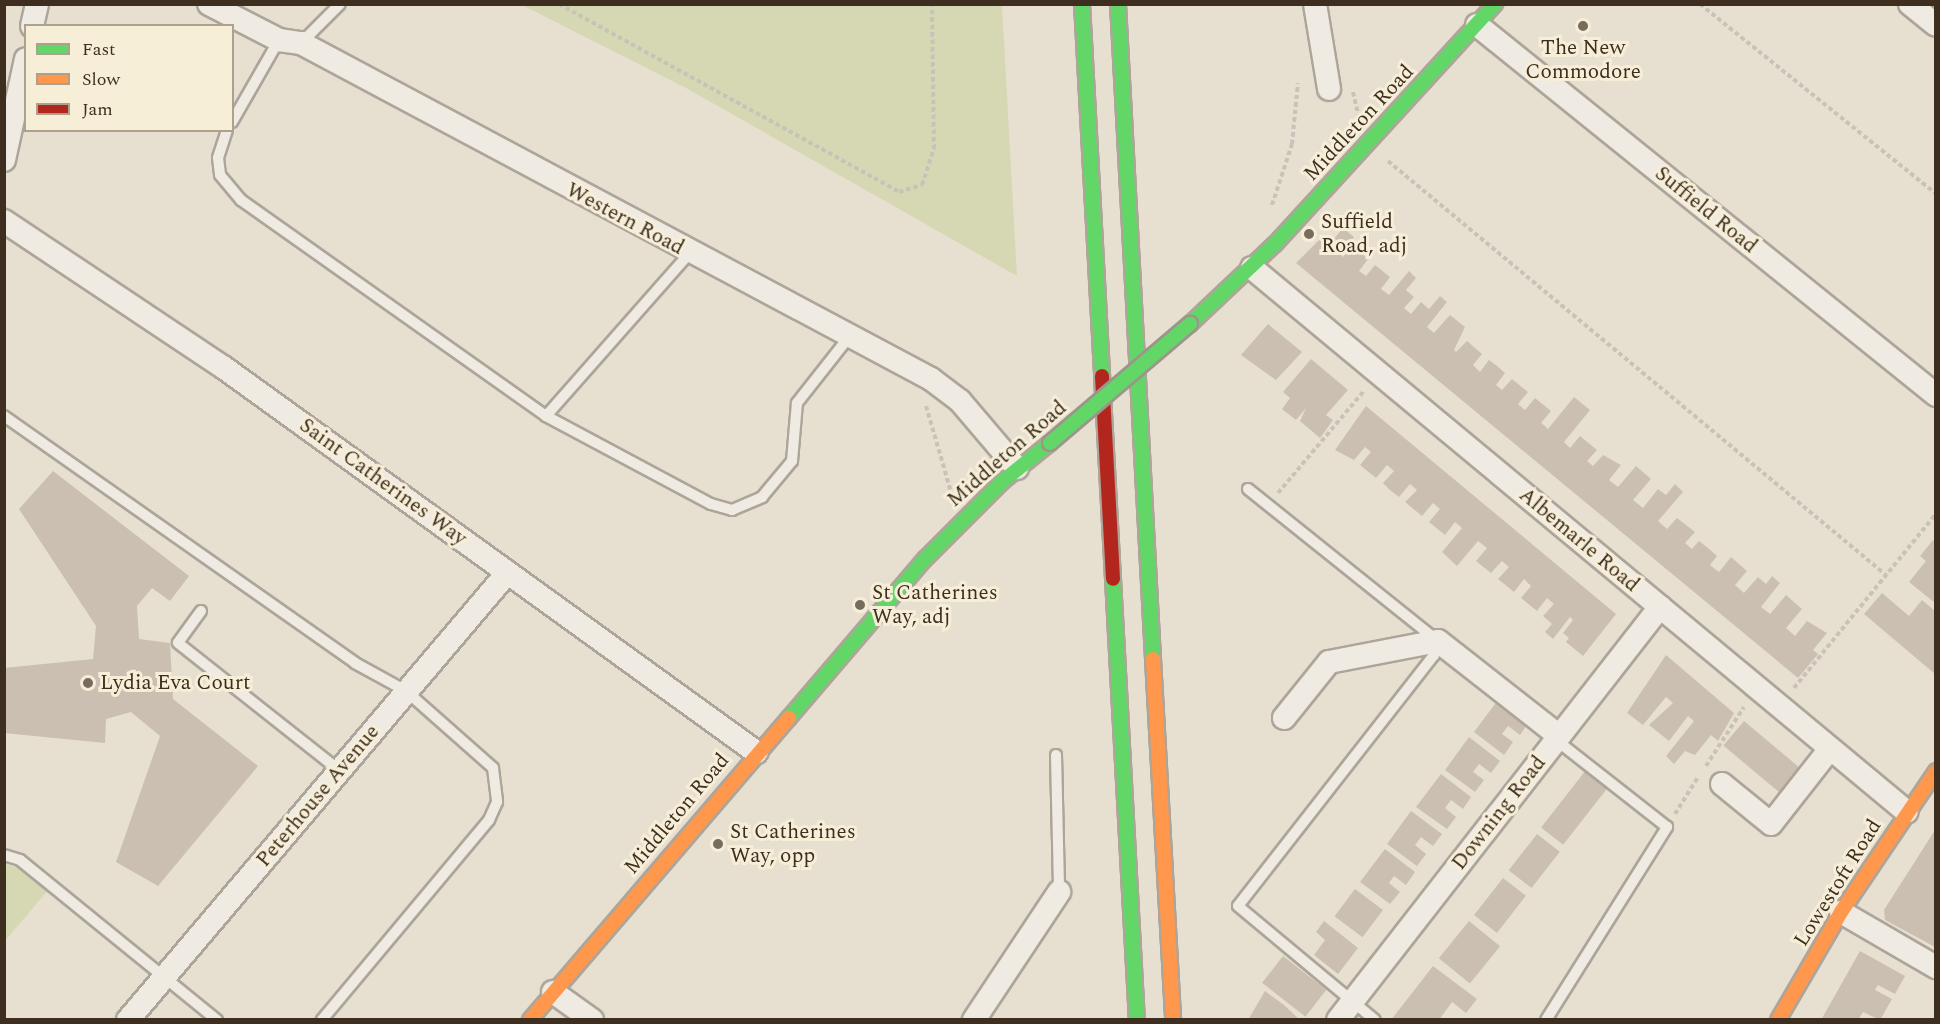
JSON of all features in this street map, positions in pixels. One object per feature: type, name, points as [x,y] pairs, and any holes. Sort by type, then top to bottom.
[{"type":"main road","points":[[1083,4],[1137,1020]]},
{"type":"main road","points":[[1118,4],[1173,1020]]},
{"type":"main road","name":"Middleton Road","points":[[530,1020],[756,752],[925,559],[1017,468],[1050,443],[1190,324],[1252,268],[1495,4]]},
{"type":"main road","name":"Lowestoft Road","points":[[1779,1020],[1841,912],[1935,771]]},
{"type":"street","points":[[32,24],[37,4]]},
{"type":"street","name":"Western Road","points":[[209,4],[290,41],[931,380],[960,401],[1017,468]]},
{"type":"street","points":[[1315,4],[1329,89]]},
{"type":"street","points":[[1910,4],[1935,25]]},
{"type":"street","name":"Suffield Road","points":[[1477,25],[1935,395]]},
{"type":"street","points":[[4,160],[24,67]]},
{"type":"street","name":"Saint Catherines Way","points":[[4,221],[224,368],[756,752]]},
{"type":"street","name":"Albemarle Road","points":[[1252,268],[1829,750],[1907,812]]},
{"type":"street","name":"Peterhouse Avenue","points":[[128,1020],[508,572]]},
{"type":"street","name":"Downing Road","points":[[1338,1020],[1659,607]]},
{"type":"street","points":[[1284,718],[1329,662],[1438,641],[1557,739]]},
{"type":"street","points":[[1722,784],[1771,824],[1829,750]]},
{"type":"street","points":[[974,1020],[1059,892]]},
{"type":"street","points":[[1841,912],[1935,967]]},
{"type":"street","points":[[554,992],[592,1020]]},
{"type":"lane","points":[[234,119],[290,41],[340,4]]},
{"type":"lane","points":[[226,132],[218,158],[220,175],[242,200],[546,416],[711,504],[732,510],[747,506],[762,497],[792,461],[797,403],[849,337]]},
{"type":"lane","points":[[546,416],[689,254]]},
{"type":"lane","points":[[4,416],[355,663],[406,691],[485,756],[497,784],[497,802],[489,820],[322,1020]]},
{"type":"lane","points":[[1248,489],[1438,641],[1434,655],[1238,906],[1375,1020]]},
{"type":"lane","points":[[201,610],[177,643],[340,771]]},
{"type":"lane","points":[[1545,1020],[1667,827],[1557,739]]},
{"type":"lane","points":[[1056,755],[1059,892]]},
{"type":"lane","points":[[4,855],[20,860],[217,1020]]},
{"type":"path","points":[[559,4],[899,192],[922,185],[934,149],[932,4]]},
{"type":"path","points":[[1701,4],[1935,194]]},
{"type":"path","points":[[1272,206],[1292,144],[1298,83]]},
{"type":"path","points":[[1368,144],[1886,575]]},
{"type":"path","points":[[1268,505],[1378,373]]},
{"type":"path","points":[[923,396],[951,492]]},
{"type":"path","points":[[1779,707],[1935,514]]},
{"type":"path","points":[[1667,827],[1742,708],[1759,690]]},
{"type":"green space","points":[[522,5],[1002,5],[1017,276],[686,88]]},
{"type":"green space","points":[[5,864],[18,868],[48,890],[5,941]]},
{"type":"building","points":[[1343,228],[1354,237],[1340,254],[1343,257],[1353,246],[1368,259],[1359,271],[1366,276],[1375,265],[1390,277],[1381,289],[1389,295],[1409,271],[1416,278],[1406,290],[1414,297],[1404,308],[1411,314],[1421,302],[1429,309],[1440,296],[1447,302],[1427,327],[1434,333],[1450,315],[1465,327],[1454,350],[1456,352],[1467,341],[1482,354],[1473,365],[1480,372],[1489,360],[1505,373],[1496,385],[1502,390],[1512,379],[1528,392],[1518,404],[1525,410],[1535,398],[1551,411],[1541,423],[1548,429],[1574,397],[1590,410],[1564,442],[1570,448],[1580,436],[1597,450],[1587,461],[1593,466],[1603,455],[1621,465],[1609,480],[1618,487],[1636,466],[1651,479],[1633,500],[1643,508],[1658,489],[1666,495],[1675,484],[1683,492],[1658,521],[1667,529],[1677,518],[1695,532],[1685,543],[1692,549],[1699,541],[1708,548],[1717,556],[1710,565],[1719,572],[1731,557],[1747,571],[1735,585],[1744,593],[1758,577],[1766,584],[1772,576],[1780,583],[1761,607],[1770,614],[1786,595],[1802,609],[1786,628],[1795,636],[1807,621],[1827,633],[1813,650],[1818,654],[1798,678],[1296,263],[1321,238],[1329,245]]},
{"type":"building","points":[[1268,324],[1302,352],[1276,380],[1241,355]]},
{"type":"building","points":[[1311,359],[1348,390],[1326,415],[1333,420],[1320,438],[1300,421],[1306,408],[1296,420],[1282,409],[1290,398],[1283,392]]},
{"type":"building","points":[[1366,406],[1616,614],[1583,656],[1566,642],[1569,638],[1563,633],[1573,620],[1570,617],[1553,639],[1545,632],[1552,624],[1543,616],[1554,604],[1547,598],[1537,611],[1521,598],[1531,586],[1524,579],[1514,592],[1498,579],[1509,567],[1502,561],[1491,573],[1476,561],[1487,548],[1478,541],[1457,566],[1442,552],[1462,528],[1455,522],[1445,535],[1429,522],[1440,509],[1433,503],[1422,516],[1405,502],[1417,490],[1410,484],[1399,497],[1390,490],[1383,483],[1394,471],[1387,465],[1376,478],[1360,465],[1371,452],[1365,447],[1354,460],[1335,450]]},
{"type":"building","name":"Lydia Eva Court","points":[[53,471],[189,576],[170,601],[152,588],[137,606],[139,639],[170,643],[173,699],[258,766],[158,886],[116,862],[160,736],[131,712],[106,719],[105,743],[4,733],[4,668],[93,659],[96,626],[19,509]]},
{"type":"building","points":[[1933,540],[1935,542],[1935,603],[1909,582],[1926,561],[1920,556]]},
{"type":"building","points":[[1882,593],[1909,616],[1922,600],[1935,611],[1935,674],[1864,614]]},
{"type":"building","points":[[1666,655],[1734,713],[1718,741],[1711,735],[1695,755],[1685,751],[1674,764],[1666,756],[1694,721],[1688,716],[1669,741],[1649,725],[1673,703],[1666,697],[1643,725],[1627,713]]},
{"type":"building","points":[[1498,700],[1528,723],[1520,735],[1508,726],[1502,734],[1513,742],[1504,755],[1474,732]]},
{"type":"building","points":[[1744,721],[1805,772],[1785,797],[1723,746]]},
{"type":"building","points":[[1469,737],[1500,761],[1491,773],[1479,764],[1473,772],[1484,780],[1475,792],[1445,770]]},
{"type":"building","points":[[1586,770],[1608,787],[1563,845],[1541,828]]},
{"type":"building","points":[[1441,774],[1471,797],[1463,809],[1451,800],[1445,808],[1456,817],[1447,829],[1416,807]]},
{"type":"building","points":[[1411,811],[1442,834],[1433,846],[1421,837],[1415,845],[1426,854],[1417,866],[1387,844]]},
{"type":"building","points":[[1935,830],[1935,947],[1885,920],[1884,910]]},
{"type":"building","points":[[1537,834],[1560,852],[1532,888],[1509,870]]},
{"type":"building","points":[[1385,849],[1415,872],[1406,885],[1394,876],[1389,883],[1400,892],[1390,904],[1360,882]]},
{"type":"building","points":[[1503,878],[1526,896],[1497,933],[1474,915]]},
{"type":"building","points":[[1355,889],[1383,910],[1362,937],[1335,916]]},
{"type":"building","points":[[1324,921],[1358,948],[1338,974],[1314,955],[1325,940],[1316,932]]},
{"type":"building","points":[[1469,921],[1500,946],[1470,983],[1439,958]]},
{"type":"building","points":[[1860,951],[1905,976],[1895,994],[1878,985],[1875,990],[1892,999],[1880,1020],[1863,1012],[1858,1020],[1821,1020]]},
{"type":"building","points":[[1283,956],[1326,990],[1305,1017],[1262,983]]},
{"type":"building","points":[[1433,966],[1477,999],[1466,1013],[1452,1002],[1439,1020],[1391,1020]]},
{"type":"building","points":[[1265,991],[1284,1005],[1300,1020],[1248,1020]]},
{"type":"traffic: fast","points":[[1082,4],[1102,376]]},
{"type":"traffic: fast","points":[[1118,4],[1153,659]]},
{"type":"traffic: fast","points":[[1190,324],[1275,244],[1495,4]]},
{"type":"traffic: fast","points":[[1050,443],[1190,324]]},
{"type":"traffic: fast","points":[[789,718],[925,559],[1003,481],[1050,443]]},
{"type":"traffic: fast","points":[[1113,579],[1137,1020]]},
{"type":"traffic: slow","points":[[1153,659],[1173,1020]]},
{"type":"traffic: slow","points":[[530,1020],[789,718]]},
{"type":"traffic: slow","points":[[1778,1020],[1841,912],[1936,771]]},
{"type":"traffic: jam","points":[[1102,376],[1113,579]]},
{"type":"place","name":"The New Commodore","points":[[1583,26]]},
{"type":"place","name":"Suffield Road, adj","points":[[1309,234]]},
{"type":"place","name":"St Catherines Way, adj","points":[[860,605]]},
{"type":"place","name":"Lydia Eva Court","points":[[88,683]]},
{"type":"place","name":"St Catherines Way, opp","points":[[718,844]]}]
